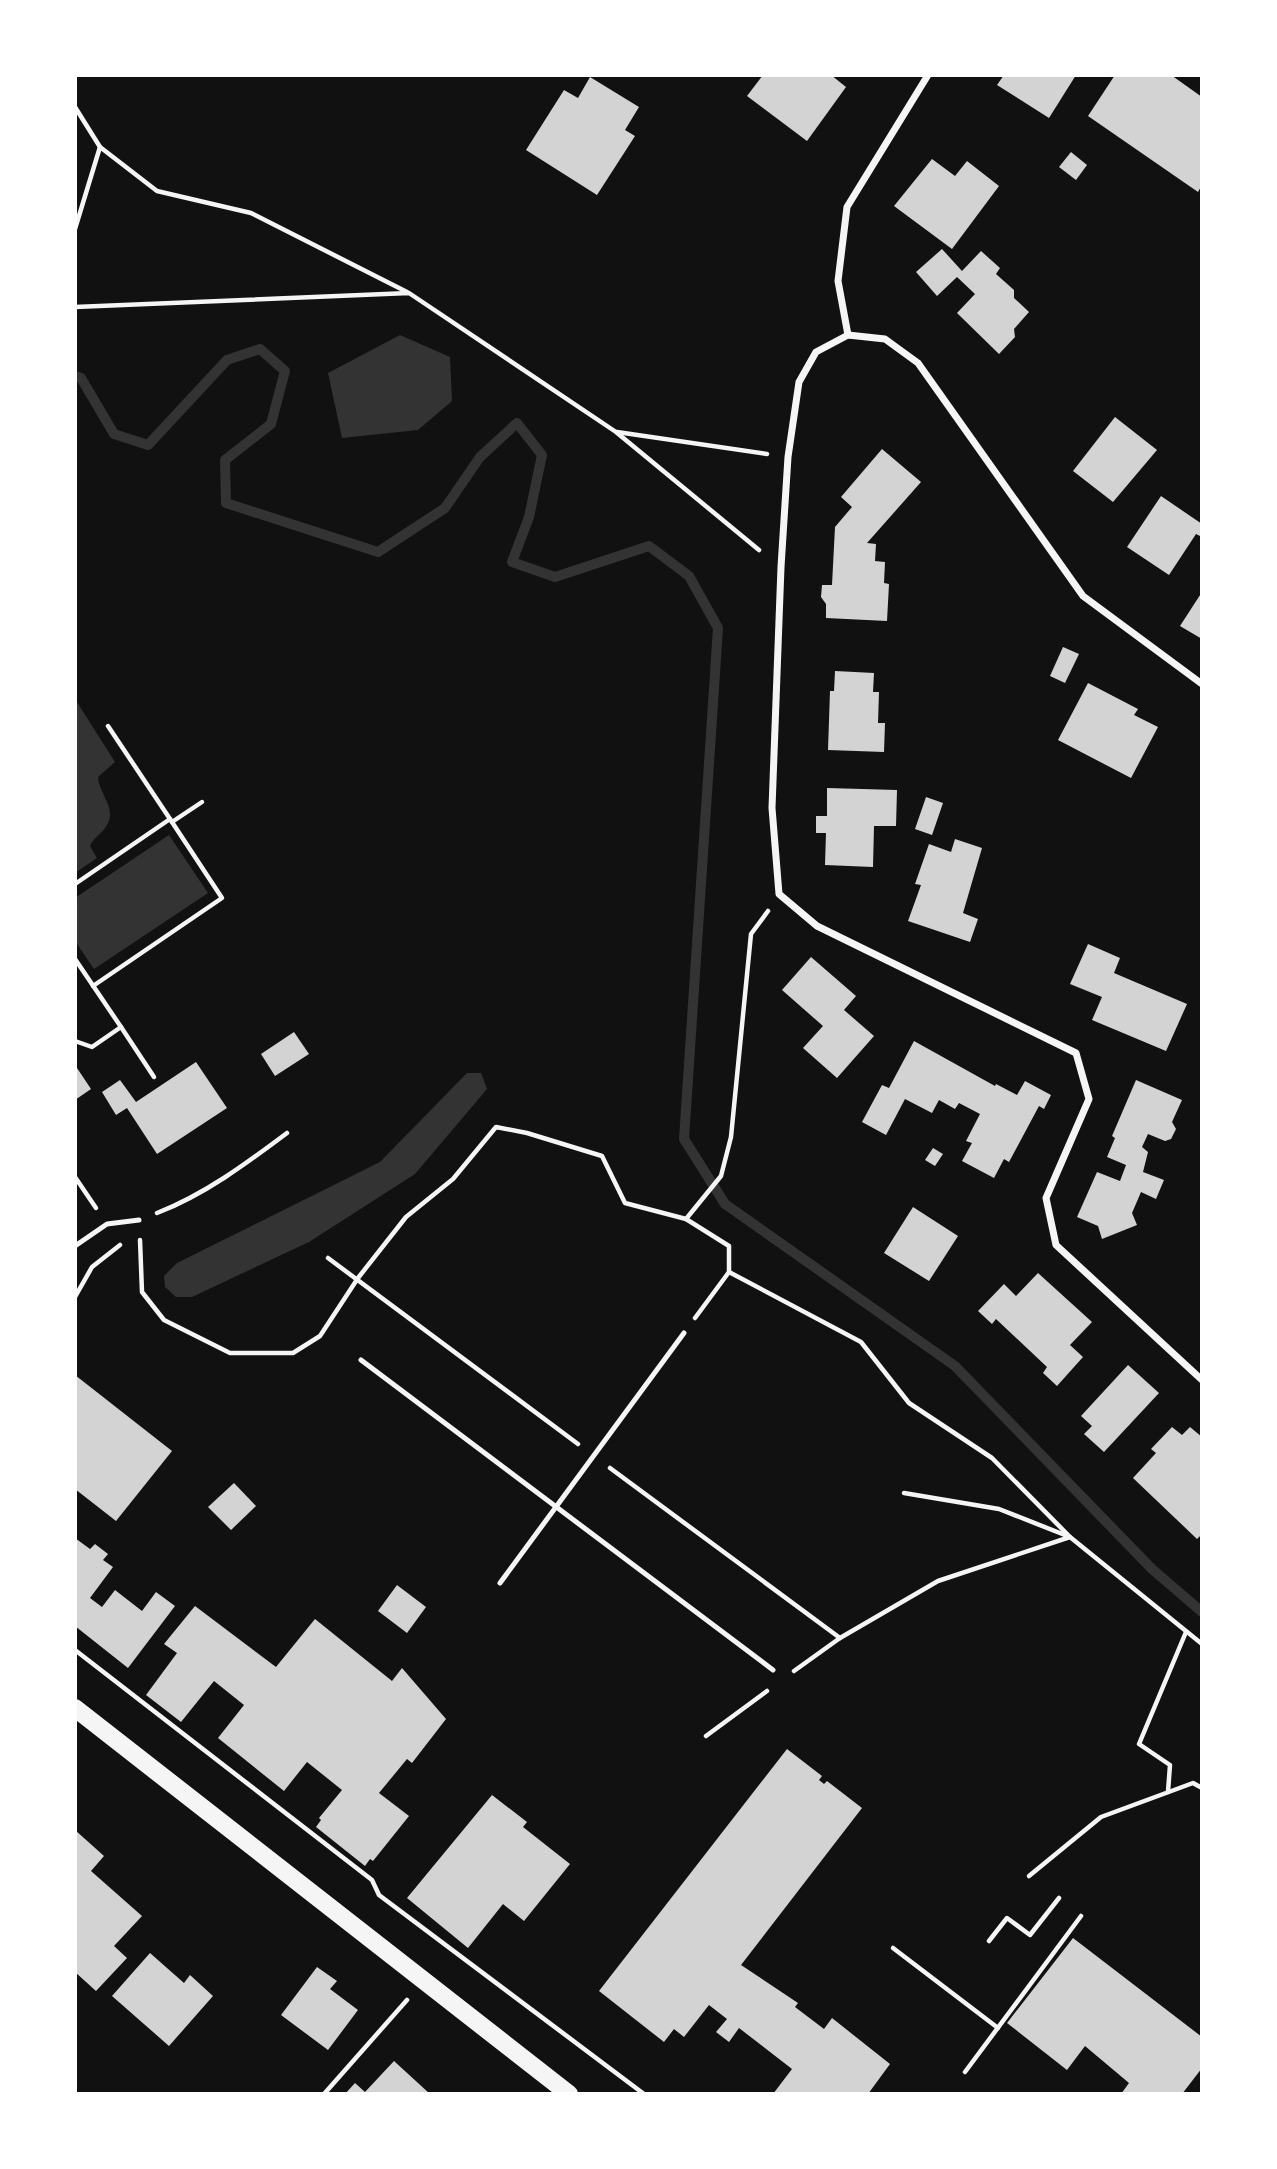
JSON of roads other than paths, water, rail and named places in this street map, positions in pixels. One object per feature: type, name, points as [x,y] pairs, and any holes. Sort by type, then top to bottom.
[{"type":"main road","points":[[75,1708],[569,2094]]},
{"type":"street","points":[[848,335],[838,281],[847,207],[928,75]]},
{"type":"street","points":[[1202,684],[1083,596],[918,363],[885,340],[848,335],[816,352],[799,382],[788,457],[780,568],[772,808],[779,894],[817,926],[1076,1053],[1089,1099],[1046,1198],[1056,1245],[1202,1380]]},
{"type":"lane","points":[[75,1246],[107,1224],[139,1220]]},
{"type":"lane","points":[[500,1583],[684,1333]]},
{"type":"lane","points":[[361,1360],[773,1670]]},
{"type":"waterway","points":[[75,376],[81,378],[114,434],[148,445],[227,360],[260,349],[285,371],[271,424],[225,460],[226,503],[378,552],[445,508],[480,457],[517,423],[542,455],[529,517],[512,562],[555,577],[649,546],[689,576],[718,628],[684,1139],[725,1204],[955,1366],[1152,1569],[1202,1612]]}]
